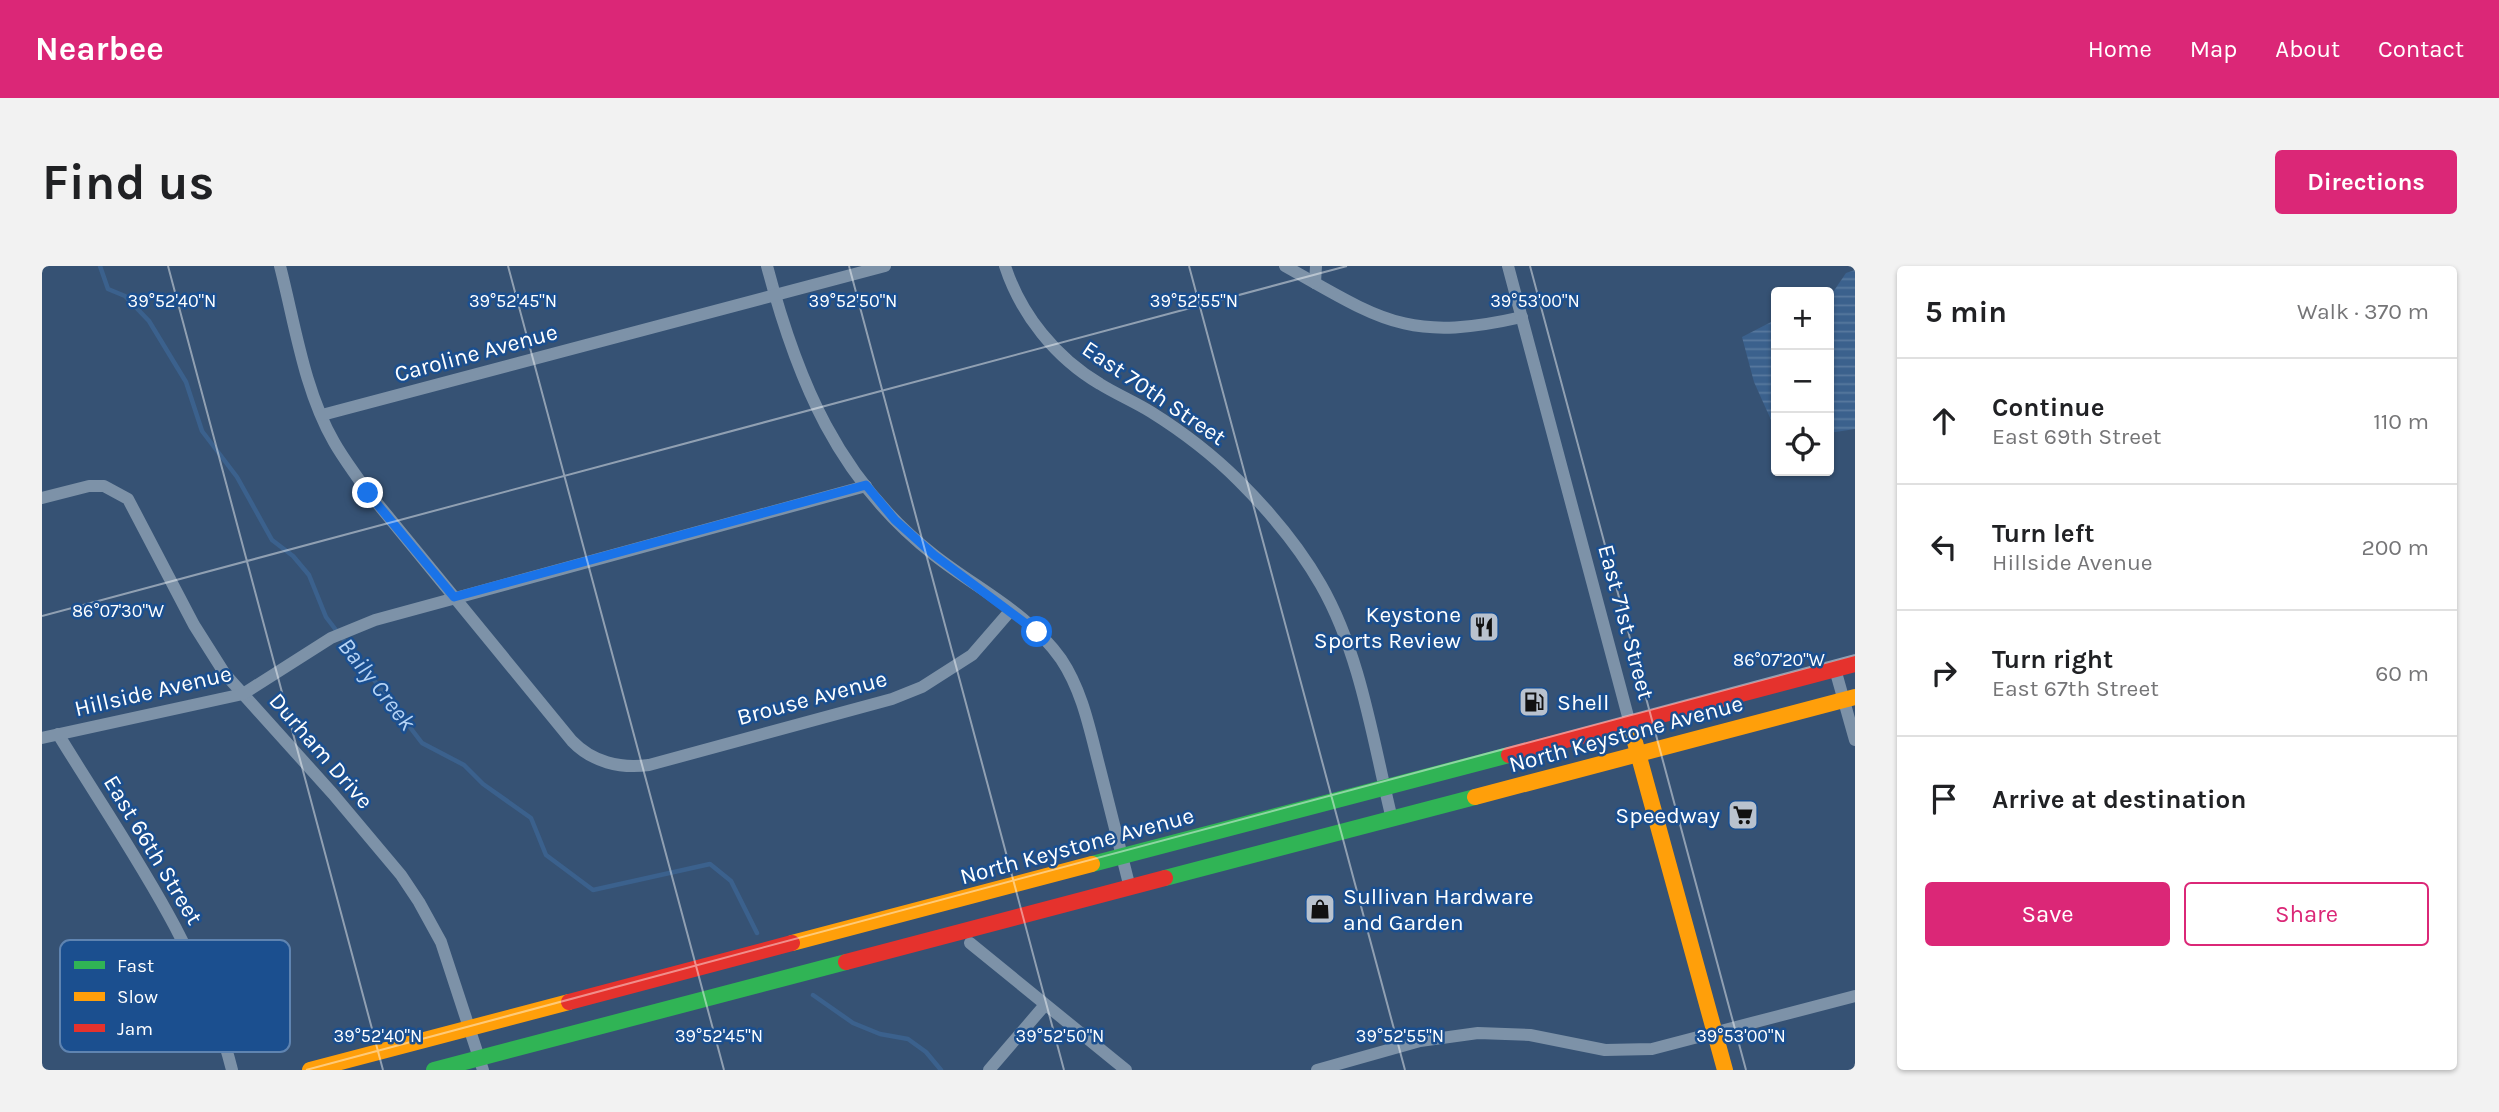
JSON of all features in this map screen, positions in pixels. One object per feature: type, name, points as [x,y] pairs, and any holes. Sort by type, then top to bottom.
[{"type":"main road","name":"North Keystone Avenue","points":[[310,1070],[1855,664]]},
{"type":"main road","name":"North Keystone Avenue","points":[[434,1070],[1849,698]]},
{"type":"main road","name":"East 71st Street","points":[[1630,724],[1725,1070]]},
{"type":"street","points":[[280,266],[312,390],[333,440],[355,476],[454,597]]},
{"type":"street","points":[[767,266],[788,343],[810,397],[835,443],[895,520],[934,555],[1011,610],[1053,649],[1077,690],[1130,888]]},
{"type":"street","name":"Caroline Avenue","points":[[322,415],[885,266]]},
{"type":"street","name":"East 70th Street","points":[[1005,266],[1020,300],[1060,353],[1096,382],[1183,433],[1219,462],[1265,509],[1309,566],[1328,597],[1346,643],[1392,819]]},
{"type":"street","points":[[1285,266],[1371,314],[1421,328],[1468,328],[1522,317]]},
{"type":"street","points":[[1315,283],[1316,266]]},
{"type":"street","name":"East 71st Street","points":[[1508,266],[1630,724]]},
{"type":"street","name":"Hillside Avenue","points":[[42,738],[243,694],[331,638],[348,631],[454,597],[866,485]]},
{"type":"street","name":"Durham Drive","points":[[42,498],[89,486],[104,486],[119,492],[135,510],[211,653],[243,694],[333,794],[406,882],[438,936],[467,1029],[479,1057]]},
{"type":"street","name":"Brouse Avenue","points":[[454,597],[572,741],[597,758],[627,766],[649,765],[898,697],[956,667],[986,641],[1011,610]]},
{"type":"street","points":[[1835,669],[1849,698],[1855,740]]},
{"type":"street","name":"East 66th Street","points":[[58,734],[181,940]]},
{"type":"street","points":[[970,943],[1044,1006],[1126,1070]]},
{"type":"street","points":[[1317,1070],[1420,1041],[1465,1033],[1524,1034],[1618,1050],[1663,1048],[1855,996]]},
{"type":"street","points":[[989,1070],[1044,1006]]},
{"type":"street","name":"East 66th Street","points":[[227,1052],[232,1070]]},
{"type":"water","points":[[1855,270],[1855,429],[1834,432],[1834,291],[1846,273]]},
{"type":"water","points":[[1771,322],[1771,420],[1754,382],[1742,337]]},
{"type":"waterway","name":"Baily Creek","points":[[100,266],[108,289],[125,296],[149,321],[186,382],[202,431],[237,477],[272,540],[293,556],[309,575],[326,617],[422,743],[464,765],[483,784],[531,818],[546,855],[593,890],[710,864],[731,881],[757,933]]},
{"type":"waterway","name":"Baily Creek","points":[[813,995],[853,1023],[880,1034],[908,1039],[926,1052],[941,1070]]},
{"type":"traffic: fast","points":[[1092,864],[1509,755]]},
{"type":"traffic: fast","points":[[1165,878],[1475,797]]},
{"type":"traffic: fast","points":[[434,1070],[846,962]]},
{"type":"traffic: slow","points":[[1475,797],[1855,697]]},
{"type":"traffic: slow","points":[[1630,724],[1725,1070]]},
{"type":"traffic: slow","points":[[792,943],[1092,864]]},
{"type":"traffic: slow","points":[[310,1070],[569,1002]]},
{"type":"traffic: jam","points":[[1509,755],[1855,664]]},
{"type":"traffic: jam","points":[[846,962],[1165,878]]},
{"type":"traffic: jam","points":[[569,1002],[792,943]]},
{"type":"place","name":"Keystone Sports Review","points":[[1484,627]]},
{"type":"place","name":"Shell","points":[[1534,702]]},
{"type":"place","name":"Speedway","points":[[1743,815]]},
{"type":"place","name":"Sullivan Hardware and Garden","points":[[1320,909]]},
{"type":"route","points":[[368,493],[454,597],[866,485],[895,520],[934,555],[1037,632]]}]
